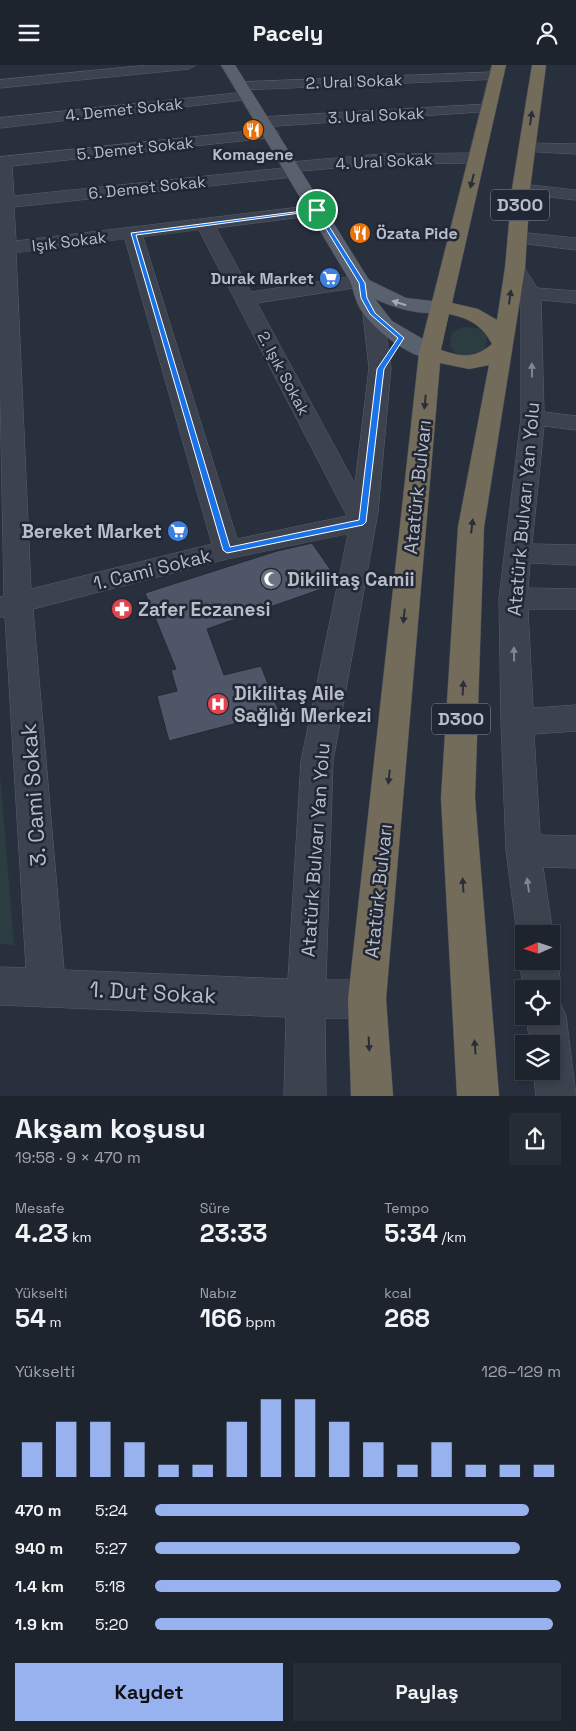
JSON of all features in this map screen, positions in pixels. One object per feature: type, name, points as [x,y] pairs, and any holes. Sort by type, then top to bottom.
[{"type":"highway","name":"D300","points":[[478,1096],[458,798],[471,527],[515,268],[521,189],[539,65]]},
{"type":"highway","name":"Atatürk Bulvarı","points":[[372,1096],[367,999],[430,353],[497,71]]},
{"type":"highway","points":[[430,353],[454,361],[476,364],[491,358],[503,345],[496,330],[484,319],[463,311],[441,307]]},
{"type":"main road","points":[[228,65],[361,282],[364,298],[373,314],[401,338],[430,353]]},
{"type":"main road","points":[[361,282],[386,299],[402,305],[422,308],[441,307]]},
{"type":"street","points":[[0,84],[189,65]]},
{"type":"street","name":"2. Ural Sokak","points":[[244,91],[497,71]]},
{"type":"street","name":"4. Demet Sokak","points":[[0,123],[244,91]]},
{"type":"street","name":"3. Ural Sokak","points":[[267,128],[488,108]]},
{"type":"street","name":"5. Demet Sokak","points":[[2,162],[267,128]]},
{"type":"street","points":[[527,148],[576,149]]},
{"type":"street","name":"4. Ural Sokak","points":[[292,169],[382,159],[477,158]]},
{"type":"street","name":"3. Cami Sokak","points":[[2,162],[9,606],[46,987]]},
{"type":"street","name":"6. Demet Sokak","points":[[3,202],[292,169]]},
{"type":"street","points":[[521,189],[576,195]]},
{"type":"street","name":"Işık Sokak","points":[[4,249],[317,210]]},
{"type":"street","name":"2. Işık Sokak","points":[[205,224],[363,522]]},
{"type":"street","points":[[133,233],[227,550]]},
{"type":"street","points":[[518,238],[576,244]]},
{"type":"street","points":[[515,268],[531,293],[576,297]]},
{"type":"street","points":[[245,299],[361,282]]},
{"type":"street","name":"Atatürk Bulvarı Yan Yolu","points":[[531,293],[533,418],[513,598],[523,850],[534,925]]},
{"type":"street","points":[[373,314],[380,369]]},
{"type":"street","points":[[380,369],[401,338]]},
{"type":"street","name":"Atatürk Bulvarı Yan Yolu","points":[[305,1096],[306,999],[317,761],[363,522],[380,369]]},
{"type":"street","points":[[533,418],[576,423]]},
{"type":"street","name":"1. Cami Sokak","points":[[9,606],[227,550],[363,522]]},
{"type":"street","points":[[518,553],[576,555]]},
{"type":"street","points":[[513,598],[576,599]]},
{"type":"street","points":[[518,723],[576,718]]},
{"type":"street","points":[[523,850],[576,852]]},
{"type":"street","name":"1. Dut Sokak","points":[[0,986],[306,999],[367,999]]},
{"type":"street","points":[[555,1080],[557,1096]]},
{"type":"shaded area","points":[[462,327],[478,328],[487,336],[485,351],[476,355],[466,356],[453,350],[450,346],[452,333]]},
{"type":"shaded area","points":[[0,774],[14,945],[0,944]]},
{"type":"building","points":[[312,543],[337,579],[336,584],[207,629],[224,675],[261,666],[279,712],[169,741],[157,696],[177,691],[171,670],[176,669],[145,593],[277,551]]},
{"type":"place","name":"Komagene","points":[[253,130]]},
{"type":"place","name":"Özata Pide","points":[[360,233]]},
{"type":"place","name":"Durak Market","points":[[330,278]]},
{"type":"place","name":"Bereket Market","points":[[178,531]]},
{"type":"place","name":"Dikilitaş Camii","points":[[271,579]]},
{"type":"place","name":"Zafer Eczanesi","points":[[122,609]]},
{"type":"place","name":"Dikilitaş Aile Sağlığı Merkezi","points":[[218,704]]},
{"type":"route","points":[[317,210],[362,283],[364,298],[373,314],[401,338],[380,369],[363,522],[227,550],[133,233],[317,210]]}]
